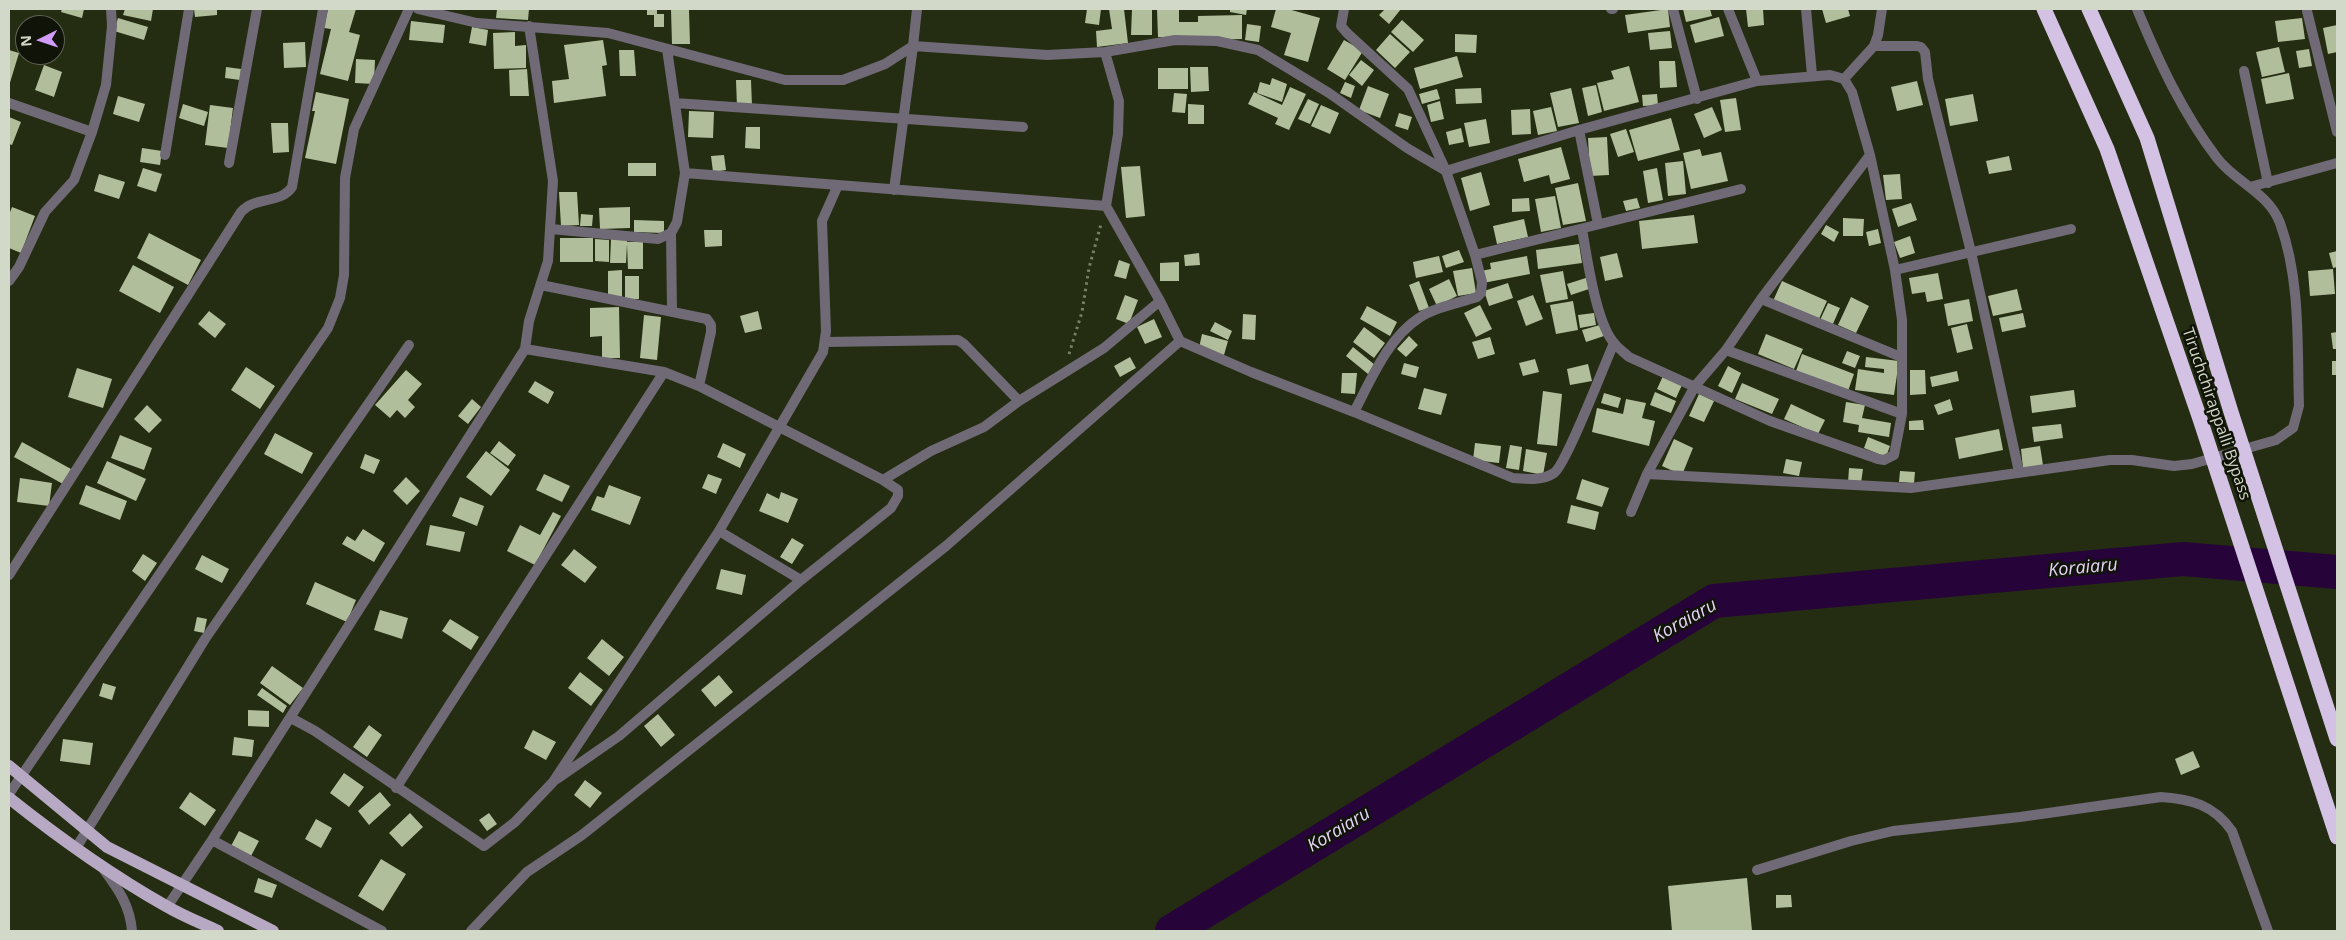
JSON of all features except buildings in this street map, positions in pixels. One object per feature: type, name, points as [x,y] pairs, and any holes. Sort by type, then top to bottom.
[{"type":"highway","name":"Tiruchchirappalli Bypass","points":[[2044,9],[2107,150],[2200,419],[2337,837]]},
{"type":"highway","name":"Tiruchchirappalli Bypass","points":[[2089,9],[2147,138],[2230,412],[2337,739]]},
{"type":"main road","points":[[9,766],[107,847],[273,931]]},
{"type":"main road","points":[[9,796],[76,848],[167,906],[218,931]]},
{"type":"street","points":[[9,281],[19,267],[45,212],[74,180],[92,132],[106,84],[112,26],[111,9]]},
{"type":"street","points":[[165,155],[189,9]]},
{"type":"street","points":[[229,163],[257,9]]},
{"type":"street","points":[[9,575],[241,212],[253,202],[282,196],[288,193],[292,187],[322,9]]},
{"type":"street","points":[[9,796],[328,328],[340,298],[344,275],[345,178],[354,129],[409,9]]},
{"type":"street","points":[[418,9],[477,23],[608,33],[785,80],[843,80],[885,64],[913,46],[1047,55],[1105,52],[1175,40],[1217,41],[1258,50],[1329,93],[1407,148],[1446,171],[1579,130],[1757,82],[1812,75],[1830,75],[1844,79],[1852,92],[1870,155],[1896,270],[1902,320],[1902,414],[1894,455],[1884,460],[1770,421],[1629,357],[1614,343],[1603,324],[1582,229]]},
{"type":"street","points":[[894,190],[917,9]]},
{"type":"street","points":[[1344,9],[1341,26],[1408,89],[1446,171],[1475,255],[1482,282],[1481,293],[1477,297],[1425,315],[1410,325],[1390,348],[1354,412]]},
{"type":"street","points":[[1673,9],[1696,99]]},
{"type":"street","points":[[1728,9],[1757,82]]},
{"type":"street","points":[[1806,9],[1812,75]]},
{"type":"street","points":[[1844,79],[1874,46],[1878,35],[1882,9]]},
{"type":"street","points":[[1647,474],[1911,488],[2110,460],[2132,460],[2174,466],[2192,464],[2276,440],[2293,428],[2299,406],[2296,292],[2280,222],[2266,201],[2218,160],[2187,117],[2162,68],[2137,9]]},
{"type":"street","points":[[2307,11],[2337,132]]},
{"type":"street","points":[[167,906],[291,718],[525,349],[530,321],[548,261],[553,181],[529,26]]},
{"type":"street","points":[[1874,46],[1917,46],[1925,52],[1928,79],[1970,252],[2019,472]]},
{"type":"street","points":[[667,49],[685,173],[677,222],[671,233],[672,311]]},
{"type":"street","points":[[1105,52],[1119,101],[1118,134],[1106,206],[1160,301],[1180,341],[1251,372],[1354,412],[1513,478],[1546,478],[1556,472],[1568,452],[1614,343]]},
{"type":"street","points":[[2244,71],[2268,183]]},
{"type":"street","points":[[9,103],[92,132]]},
{"type":"street","points":[[675,103],[1023,127]]},
{"type":"street","points":[[1579,130],[1598,224]]},
{"type":"street","points":[[1631,512],[1647,474],[1695,386],[1726,350],[1761,299],[1870,155]]},
{"type":"street","points":[[2250,187],[2337,163]]},
{"type":"street","points":[[685,173],[1106,206]]},
{"type":"street","points":[[291,718],[315,731],[396,788],[484,846],[516,822],[553,782],[719,531],[823,352],[826,342],[822,221],[838,185]]},
{"type":"street","points":[[1475,255],[1741,189]]},
{"type":"street","points":[[551,229],[658,238],[671,233]]},
{"type":"street","points":[[1896,270],[2071,229]]},
{"type":"street","points":[[541,285],[704,318],[711,325],[711,332],[699,386]]},
{"type":"street","points":[[1761,299],[1901,357]]},
{"type":"street","points":[[883,480],[931,451],[984,427],[1019,401],[1062,376],[1104,348],[1160,301]]},
{"type":"street","points":[[826,342],[958,340],[1019,401]]},
{"type":"street","points":[[470,931],[527,872],[582,835],[946,546],[1180,341]]},
{"type":"street","points":[[76,848],[205,639],[409,345]]},
{"type":"street","points":[[525,349],[664,372],[699,386],[781,426],[883,480],[898,490],[898,496],[891,508],[801,580],[619,736],[553,782]]},
{"type":"street","points":[[1726,350],[1902,414]]},
{"type":"street","points":[[396,788],[664,372]]},
{"type":"street","points":[[719,531],[801,580]]},
{"type":"street","points":[[1757,870],[1851,841],[1893,831],[2020,817],[2161,797],[2182,798],[2212,809],[2225,820],[2232,831],[2268,931]]},
{"type":"street","points":[[212,840],[382,931]]},
{"type":"street","points":[[98,862],[121,892],[128,906],[132,931]]},
{"type":"path","points":[[1062,376],[1082,312],[1089,268],[1106,206]]},
{"type":"waterway","name":"Koraiaru","points":[[1172,931],[1714,601],[2183,559],[2337,572]]}]
